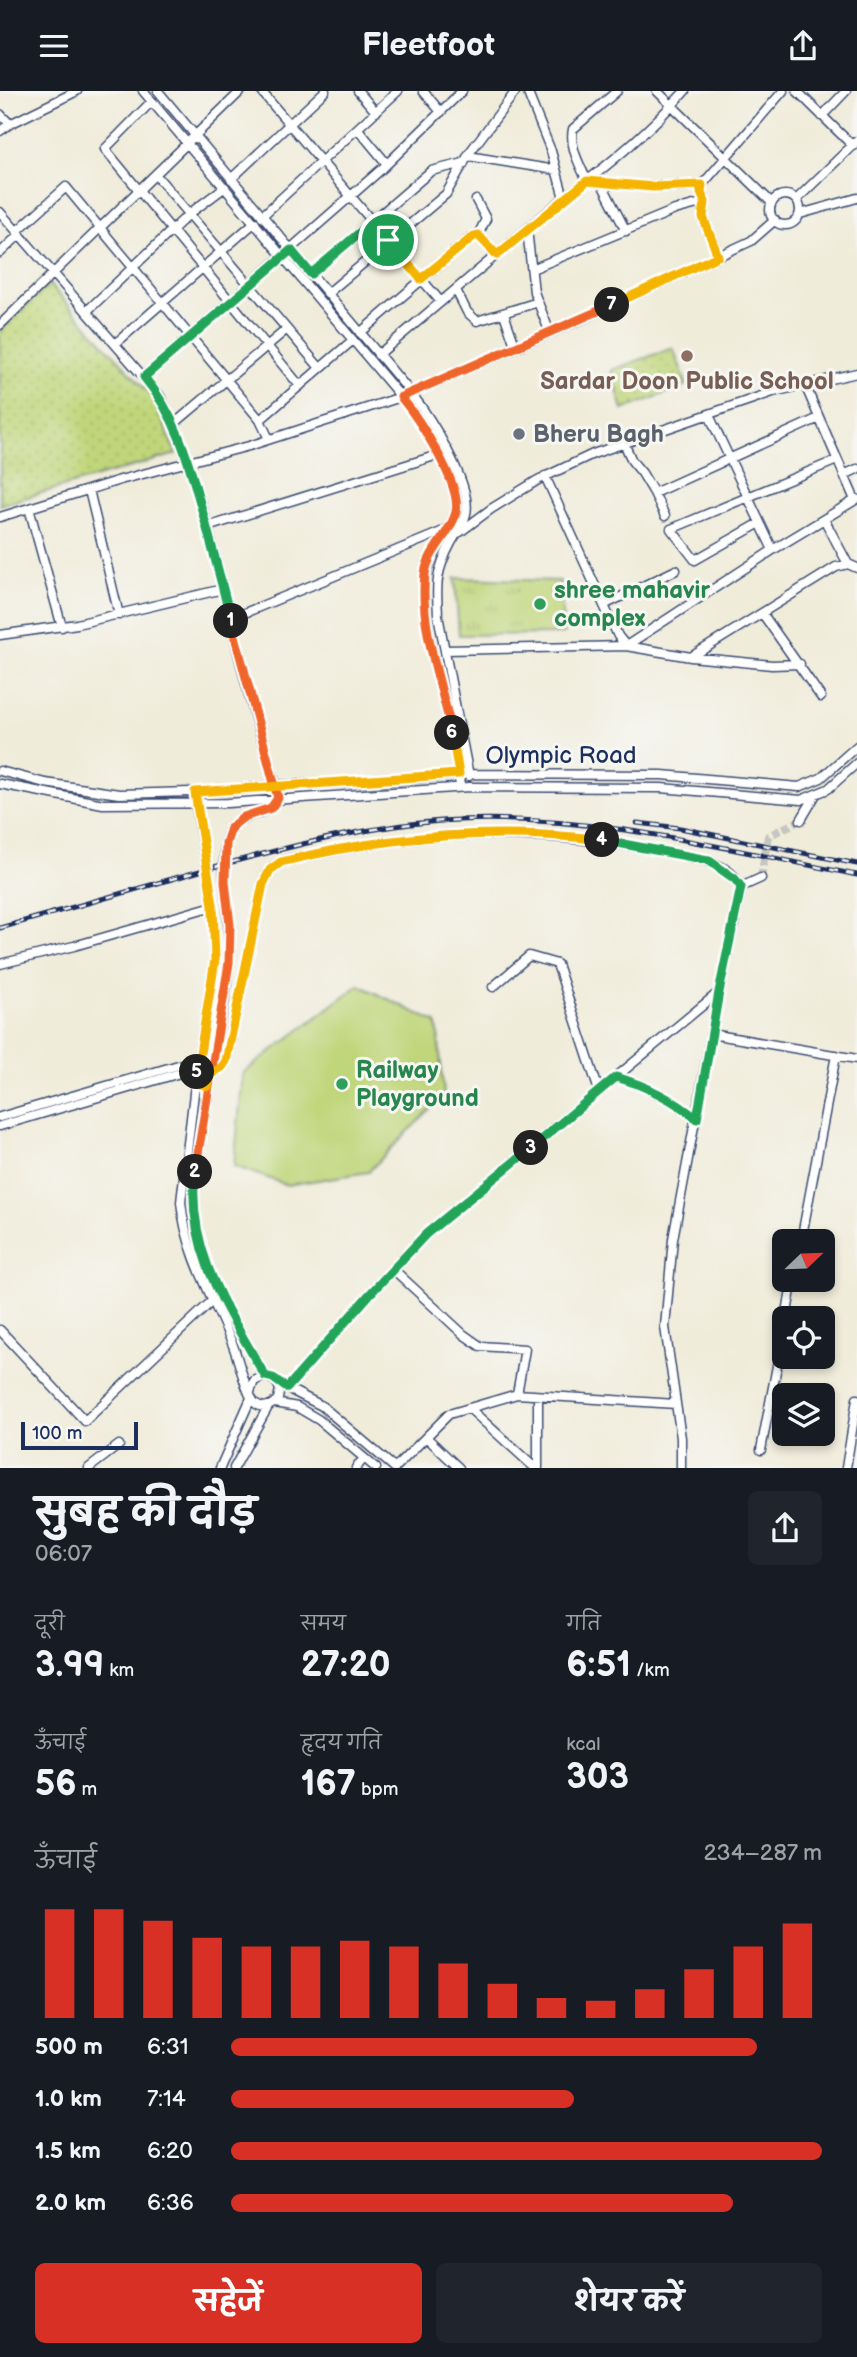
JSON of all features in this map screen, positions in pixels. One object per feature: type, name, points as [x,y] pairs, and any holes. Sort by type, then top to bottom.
[{"type":"street","points":[[0,131],[77,91]]},
{"type":"street","points":[[143,91],[283,257],[411,393],[438,432],[463,487],[466,515],[437,573],[438,615],[469,774],[464,787]]},
{"type":"street","points":[[0,325],[241,91]]},
{"type":"street","points":[[261,91],[441,302]]},
{"type":"street","points":[[231,179],[325,91]]},
{"type":"street","points":[[358,91],[376,112]]},
{"type":"street","points":[[262,216],[398,91]]},
{"type":"street","points":[[423,91],[441,112]]},
{"type":"street","points":[[144,377],[351,197],[462,91]]},
{"type":"street","points":[[328,293],[446,194],[466,159],[516,91]]},
{"type":"street","points":[[527,91],[551,151],[564,198]]},
{"type":"street","points":[[587,181],[574,148],[573,129],[617,91]]},
{"type":"street","points":[[657,91],[772,203]]},
{"type":"street","points":[[378,355],[587,181],[672,106],[685,91]]},
{"type":"street","points":[[718,256],[703,217],[705,202],[701,193],[702,185],[783,91]]},
{"type":"street","points":[[796,200],[855,143],[797,91]]},
{"type":"street","points":[[822,116],[846,91]]},
{"type":"street","points":[[160,92],[328,293],[428,433],[438,455],[456,501],[456,512],[425,572],[425,598],[459,774],[464,787]]},
{"type":"street","points":[[152,101],[104,149],[300,386]]},
{"type":"street","points":[[0,114],[10,124]]},
{"type":"street","points":[[358,129],[387,164]]},
{"type":"street","points":[[311,274],[431,171],[466,159],[556,170]]},
{"type":"street","points":[[156,175],[320,368]]},
{"type":"street","points":[[587,181],[653,187],[702,185]]},
{"type":"street","points":[[601,182],[626,231]]},
{"type":"street","points":[[0,253],[66,187],[260,420],[269,439]]},
{"type":"street","points":[[87,311],[189,214],[225,187]]},
{"type":"street","points":[[800,214],[796,200],[783,195],[772,203],[771,212],[775,220],[785,225],[794,222],[800,214],[857,198]]},
{"type":"street","points":[[260,420],[421,279],[470,238],[478,235],[486,219],[476,200]]},
{"type":"street","points":[[532,269],[674,210],[705,202]]},
{"type":"street","points":[[0,212],[160,396],[174,424],[207,527],[253,710],[276,785],[278,798],[271,808],[244,817],[236,823],[231,828],[226,843],[229,963],[193,1187],[196,1231],[204,1257],[220,1295],[265,1376]]},
{"type":"street","points":[[0,517],[269,439],[401,397],[550,333],[751,241],[775,220]]},
{"type":"street","points":[[115,344],[255,222]]},
{"type":"street","points":[[527,229],[533,287],[550,333]]},
{"type":"street","points":[[478,235],[497,255]]},
{"type":"street","points":[[456,289],[474,320],[483,320],[538,302]]},
{"type":"street","points":[[503,314],[516,348]]},
{"type":"street","points":[[174,424],[287,330]]},
{"type":"street","points":[[455,535],[545,476],[593,454],[773,392],[857,373]]},
{"type":"street","points":[[626,646],[773,549],[856,500],[805,385]]},
{"type":"street","points":[[709,415],[773,549]]},
{"type":"street","points":[[654,493],[819,418]]},
{"type":"street","points":[[624,443],[665,516]]},
{"type":"street","points":[[207,527],[438,455]]},
{"type":"street","points":[[760,523],[695,560],[671,529],[837,460]]},
{"type":"street","points":[[844,475],[857,469]]},
{"type":"street","points":[[545,476],[618,636],[626,646]]},
{"type":"street","points":[[89,490],[119,615]]},
{"type":"street","points":[[29,508],[62,627]]},
{"type":"street","points":[[824,519],[848,564],[857,568]]},
{"type":"street","points":[[446,530],[455,535]]},
{"type":"street","points":[[230,619],[446,530]]},
{"type":"street","points":[[691,657],[836,567],[848,564]]},
{"type":"street","points":[[604,605],[676,570]]},
{"type":"street","points":[[0,635],[62,627],[223,589]]},
{"type":"street","points":[[762,613],[821,697]]},
{"type":"street","points":[[445,650],[626,646],[691,657],[772,665],[800,664]]},
{"type":"street","name":"Olympic Road","points":[[0,771],[45,783],[119,794],[373,782],[459,774],[662,775],[799,787],[821,778],[857,746]]},
{"type":"street","name":"Olympic Road","points":[[0,784],[119,804],[196,804],[374,795],[464,787],[661,788],[802,800],[828,789],[857,764]]},
{"type":"street","points":[[195,792],[213,905],[215,960],[198,1063],[181,1202],[189,1241],[200,1275],[233,1345],[250,1395],[260,1406],[297,1407],[319,1420],[376,1468]]},
{"type":"street","points":[[119,794],[119,804]]},
{"type":"street","points":[[801,820],[815,796]]},
{"type":"street","points":[[211,1074],[226,1061],[263,884],[270,870],[281,862],[337,850],[419,838],[499,834],[550,835],[607,841],[708,860],[726,872],[741,887]]},
{"type":"street","points":[[741,887],[761,878]]},
{"type":"street","points":[[681,1468],[681,1437],[665,1327],[673,1238],[741,887]]},
{"type":"street","points":[[0,964],[74,946],[213,905]]},
{"type":"street","points":[[493,987],[529,956],[557,964],[599,1091]]},
{"type":"street","points":[[234,1468],[283,1386],[426,1234],[719,992]]},
{"type":"street","points":[[711,1034],[857,1059]]},
{"type":"street","points":[[803,1229],[836,1055]]},
{"type":"street","points":[[0,1117],[198,1063]]},
{"type":"street","points":[[0,1126],[198,1063]]},
{"type":"street","points":[[616,1077],[643,1085],[678,1103],[697,1119]]},
{"type":"street","points":[[196,1083],[208,1086]]},
{"type":"street","points":[[393,1269],[463,1335],[480,1346],[525,1349],[517,1394]]},
{"type":"street","points":[[0,1330],[85,1421],[212,1301]]},
{"type":"street","points":[[761,1450],[776,1369]]},
{"type":"street","points":[[220,1468],[254,1381],[265,1376],[322,1406],[395,1468],[449,1415],[517,1394],[676,1403]]},
{"type":"street","points":[[536,1468],[538,1396]]},
{"type":"street","points":[[846,1468],[857,1399]]},
{"type":"street","points":[[469,1408],[536,1468]]},
{"type":"street","points":[[427,1438],[459,1468]]},
{"type":"street","points":[[93,1467],[119,1445]]},
{"type":"street","points":[[356,1468],[365,1458]]},
{"type":"street","points":[[519,1468],[527,1461]]},
{"type":"green space","points":[[49,284],[153,397],[176,454],[0,505],[0,331]]},
{"type":"green space","points":[[673,348],[687,385],[623,410],[611,370]]},
{"type":"green space","points":[[455,578],[560,581],[564,634],[459,635]]},
{"type":"green space","name":"Railway Playground","points":[[359,985],[437,1023],[444,1095],[368,1172],[287,1185],[234,1166],[243,1073]]},
{"type":"tunnel","points":[[761,878],[768,836],[801,820]]},
{"type":"railway","points":[[0,928],[305,844],[396,826],[459,820],[560,822],[610,828],[660,835],[857,875]]},
{"type":"railway","points":[[637,823],[680,828],[857,864]]},
{"type":"place","name":"Sardar Doon Public School","points":[[687,356]]},
{"type":"place","name":"Bheru Bagh","points":[[519,434]]},
{"type":"place","name":"shree mahavir complex","points":[[540,604]]},
{"type":"place","name":"Railway Playground","points":[[342,1084]]},
{"type":"route","points":[[388,240],[372,222],[311,274],[291,250],[144,377],[160,396],[176,428],[188,462],[218,565],[253,710],[276,785],[278,798],[271,808],[244,817],[236,823],[231,828],[226,843],[229,963],[208,1086],[196,1163],[193,1202],[199,1243],[220,1295],[265,1376],[287,1388],[426,1234],[616,1077],[643,1085],[678,1103],[697,1119],[719,992],[741,891],[738,882],[708,860],[607,841],[550,835],[442,836],[388,841],[281,862],[270,870],[263,884],[226,1061],[219,1070],[211,1074],[208,1086],[196,1083],[216,943],[213,905],[195,792],[276,785],[373,782],[459,774],[435,662],[425,598],[425,572],[454,516],[456,501],[428,433],[401,397],[585,318],[718,256],[703,217],[705,202],[701,193],[702,185],[653,187],[587,181],[497,255],[478,235],[474,236],[421,279],[388,240]]}]
